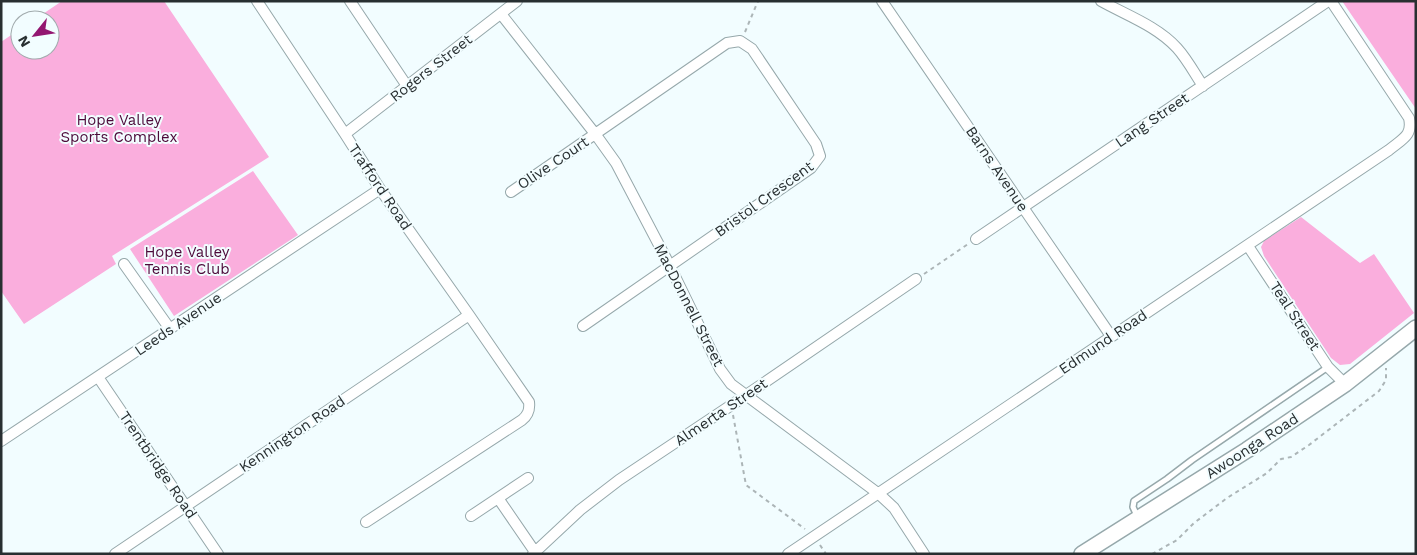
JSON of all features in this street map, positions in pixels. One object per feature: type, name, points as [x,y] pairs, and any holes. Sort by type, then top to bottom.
[{"type":"main road","name":"Awoonga Road","points":[[1082,554],[1247,450],[1345,384],[1416,328]]},
{"type":"street","name":"Trafford Road","points":[[257,1],[380,190],[529,402],[530,408],[527,416],[366,522]]},
{"type":"street","points":[[350,1],[406,86]]},
{"type":"street","name":"Rogers Street","points":[[345,134],[517,1]]},
{"type":"street","name":"Barns Avenue","points":[[882,1],[1112,336]]},
{"type":"street","points":[[1101,1],[1161,34],[1177,48],[1203,86]]},
{"type":"street","name":"Lang Street","points":[[976,239],[1329,1]]},
{"type":"street","name":"Edmund Road","points":[[788,554],[1248,246],[1389,150],[1408,134],[1411,125],[1409,118],[1329,1]]},
{"type":"street","name":"MacDonnell Street","points":[[501,14],[616,163],[670,266],[720,368],[732,384],[879,494],[894,508],[924,554]]},
{"type":"street","points":[[596,135],[727,43],[740,41]]},
{"type":"street","name":"Bristol Crescent","points":[[670,266],[811,168],[820,156],[816,144],[752,49],[740,41]]},
{"type":"street","name":"Olive Court","points":[[511,192],[596,135]]},
{"type":"street","name":"Leeds Avenue","points":[[1,441],[380,190]]},
{"type":"street","name":"Teal Street","points":[[1248,246],[1328,367],[1345,384]]},
{"type":"street","points":[[124,264],[170,329]]},
{"type":"street","points":[[584,326],[670,266]]},
{"type":"street","name":"Almerta Street","points":[[534,553],[580,510],[619,480],[916,279]]},
{"type":"street","name":"Kennington Road","points":[[114,554],[469,315]]},
{"type":"street","name":"Trentbridge Road","points":[[98,377],[218,554]]},
{"type":"street","points":[[471,516],[528,478]]},
{"type":"street","points":[[498,498],[534,553]]},
{"type":"lane","points":[[1138,518],[1133,506],[1134,500],[1328,367]]},
{"type":"path","points":[[740,41],[758,1]]},
{"type":"path","points":[[916,279],[976,239]]},
{"type":"path","points":[[1152,554],[1177,540],[1194,523],[1227,498],[1267,473],[1281,459],[1291,457],[1309,445],[1379,391],[1386,380],[1387,351]]},
{"type":"path","points":[[731,406],[746,486],[815,536]]},
{"type":"green space","name":"Hope Valley Sports Complex","points":[[62,1],[164,1],[269,157],[112,256],[116,264],[24,324],[1,291],[1,42],[10,36],[10,60],[60,60],[60,10],[49,10]]},
{"type":"green space","points":[[1342,1],[1416,1],[1416,109]]},
{"type":"green space","name":"Hope Valley Tennis Club","points":[[253,171],[298,235],[174,316],[130,249]]},
{"type":"green space","points":[[1301,217],[1360,263],[1374,254],[1414,313],[1350,364],[1340,365],[1331,358],[1264,256],[1261,247],[1264,241]]}]
